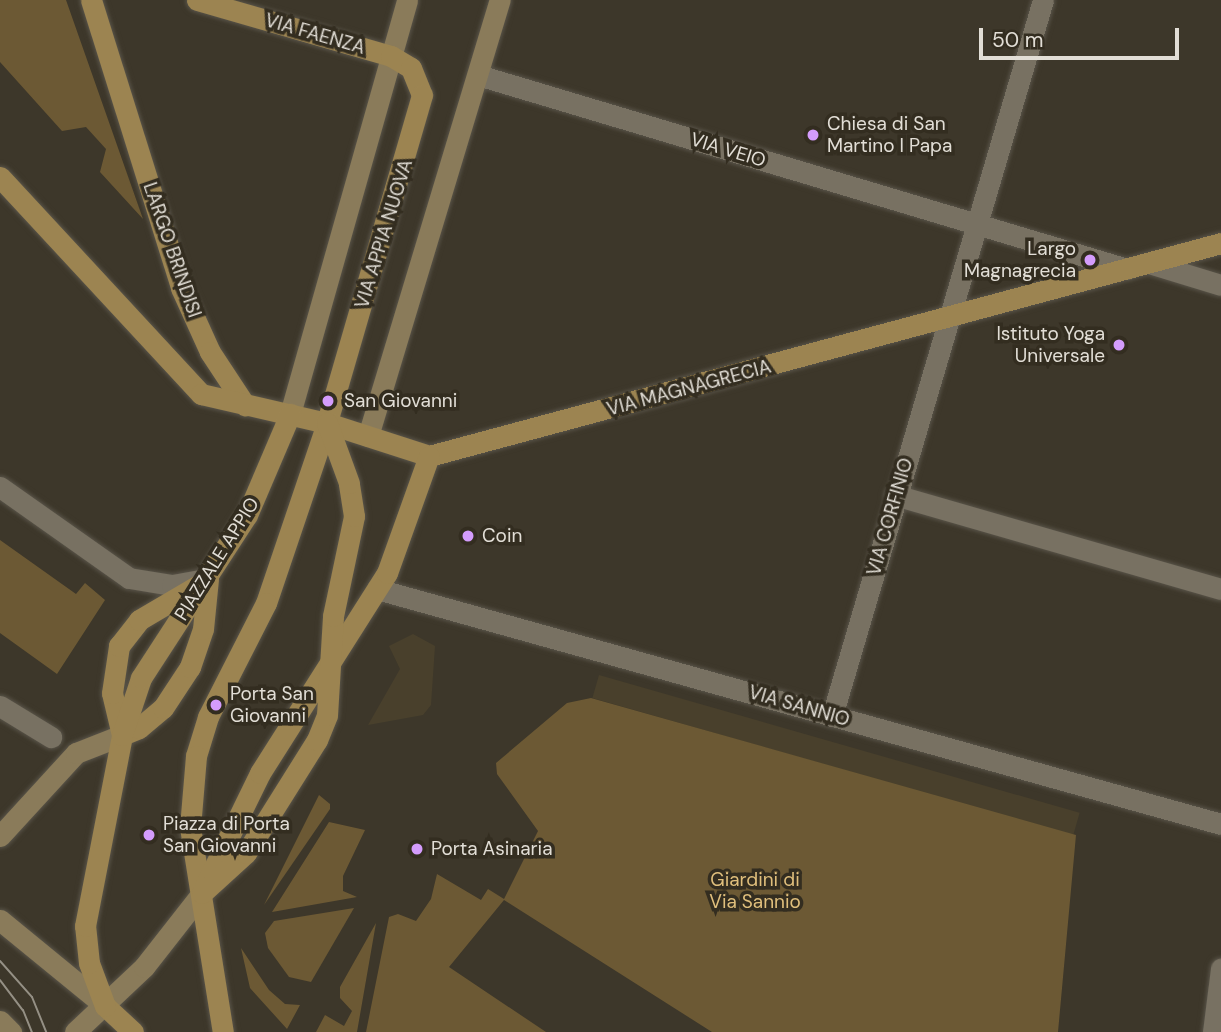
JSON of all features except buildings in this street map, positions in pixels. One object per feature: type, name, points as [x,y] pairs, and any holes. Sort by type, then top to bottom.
[{"type":"main road","name":"LARGO BRINDISI","points":[[91,0],[181,288],[210,352],[245,405]]},
{"type":"main road","name":"VIA FAENZA","points":[[197,0],[391,56]]},
{"type":"main road","name":"VIA APPIA NUOVA","points":[[290,414],[407,0]]},
{"type":"main road","points":[[345,469],[368,436],[500,0]]},
{"type":"main road","name":"VIA APPIA NUOVA","points":[[202,893],[189,815],[199,745],[211,710],[261,617],[327,423],[421,108],[422,95],[414,72],[391,56]]},
{"type":"main road","points":[[0,177],[193,387],[211,400],[327,423],[429,456],[402,540],[377,589],[276,746],[202,893],[223,1032]]},
{"type":"main road","points":[[949,317],[1221,243]]},
{"type":"main road","name":"VIA MAGNAGRECIA","points":[[429,456],[949,317]]},
{"type":"main road","name":"PIAZZALE APPIO","points":[[122,735],[134,696],[152,660],[208,579],[256,500],[290,414]]},
{"type":"main road","points":[[75,1032],[144,967],[202,893],[246,853],[317,740],[328,707],[332,615],[354,516],[345,469],[327,423]]},
{"type":"main road","points":[[0,836],[76,753],[139,728],[163,708],[190,667],[204,629],[208,579]]},
{"type":"main road","points":[[100,1032],[105,1006],[89,963],[85,917],[122,735],[111,683],[122,640],[146,616],[208,579]]},
{"type":"main road","points":[[0,919],[133,1032]]},
{"type":"main road","points":[[0,1021],[11,1032]]},
{"type":"street","points":[[949,317],[1043,0]]},
{"type":"street","name":"VIA VEIO","points":[[478,75],[978,225]]},
{"type":"street","points":[[978,225],[1127,269]]},
{"type":"street","points":[[1149,263],[1221,285]]},
{"type":"street","name":"VIA CORFINIO","points":[[832,716],[949,317]]},
{"type":"street","points":[[0,487],[129,578],[172,585],[208,579]]},
{"type":"street","points":[[895,495],[1221,589]]},
{"type":"street","name":"VIA SANNIO","points":[[377,589],[1221,824]]},
{"type":"street","points":[[0,706],[51,737]]},
{"type":"street","points":[[1213,1032],[1221,969]]},
{"type":"shaded area","points":[[413,634],[435,646],[431,705],[423,715],[368,725],[400,669],[389,646]]},
{"type":"shaded area","points":[[599,675],[1080,813],[1073,836],[592,698]]},
{"type":"green space","points":[[0,0],[66,0],[143,219],[100,172],[106,149],[86,127],[62,131],[0,62]]},
{"type":"green space","points":[[0,540],[76,594],[85,583],[105,600],[57,674],[0,633]]},
{"type":"green space","name":"Giardini di Via Sannio","points":[[591,698],[1076,835],[1058,1032],[712,1032],[504,900],[449,967],[546,1032],[366,1032],[389,917],[398,914],[416,921],[431,899],[437,874],[481,900],[488,889],[504,899],[538,831],[497,774],[496,763],[567,703]]},
{"type":"green space","points":[[319,795],[330,804],[330,809],[264,905]]},
{"type":"green space","points":[[329,822],[365,830],[343,876],[343,891],[357,897],[272,912]]},
{"type":"green space","points":[[354,908],[311,982],[289,977],[268,948],[265,933],[274,921]]},
{"type":"green space","points":[[376,923],[357,1032],[316,1032],[325,1015],[344,1026],[352,1011],[340,998],[340,987]]},
{"type":"green space","points":[[241,948],[269,990],[285,1004],[300,1005],[287,1029],[250,988]]},
{"type":"tram line","points":[[0,961],[32,997],[46,1032]]},
{"type":"tram line","points":[[0,980],[23,1010],[32,1032]]},
{"type":"place","name":"Chiesa di San Martino I Papa","points":[[813,135]]},
{"type":"place","name":"Largo Magnagrecia","points":[[1090,260]]},
{"type":"place","name":"Istituto Yoga Universale","points":[[1119,345]]},
{"type":"place","name":"San Giovanni","points":[[328,401]]},
{"type":"place","name":"Coin","points":[[468,536]]},
{"type":"place","name":"Porta San Giovanni","points":[[216,705]]},
{"type":"place","name":"Piazza di Porta San Giovanni","points":[[149,835]]},
{"type":"place","name":"Porta Asinaria","points":[[417,849]]}]
